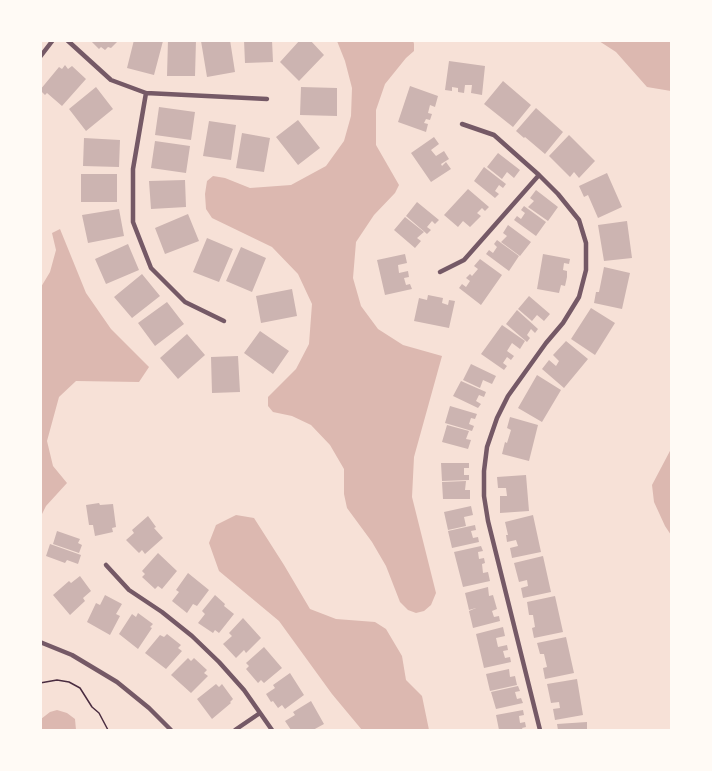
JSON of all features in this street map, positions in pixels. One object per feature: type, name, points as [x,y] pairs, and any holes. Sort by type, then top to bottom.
[{"type":"street","points":[[40,57],[53,40]]},
{"type":"street","points":[[67,40],[111,80],[146,93],[267,99]]},
{"type":"street","points":[[146,93],[133,169],[133,222],[151,268],[185,302],[224,321]]},
{"type":"street","points":[[462,124],[494,135],[539,174],[579,220],[586,243],[586,270],[579,297],[563,323],[508,396],[496,418],[487,447],[484,471],[484,496],[488,521],[540,730]]},
{"type":"street","points":[[440,272],[464,260],[539,174]]},
{"type":"street","points":[[106,565],[129,590],[162,612],[219,662],[244,690],[272,730]]},
{"type":"street","points":[[40,642],[72,655],[117,682],[171,730]]},
{"type":"street","points":[[235,730],[260,713]]},
{"type":"path","points":[[40,683],[57,680],[69,682],[80,688],[92,707],[99,713],[108,730]]},
{"type":"shaded area","points":[[413,40],[414,44],[414,51],[385,84],[376,110],[376,145],[399,185],[395,193],[374,215],[356,242],[353,278],[361,306],[378,329],[403,345],[442,356],[414,457],[412,497],[436,593],[431,605],[424,611],[416,613],[408,610],[400,602],[386,566],[347,508],[344,494],[344,469],[330,445],[311,425],[292,416],[273,412],[268,406],[268,397],[296,369],[309,344],[312,304],[298,274],[272,247],[212,218],[206,209],[207,181],[213,176],[250,188],[291,185],[326,166],[344,141],[351,116],[352,88],[337,41]]},
{"type":"shaded area","points":[[599,41],[671,41],[671,91],[647,87],[616,52]]},
{"type":"shaded area","points":[[60,229],[86,293],[111,329],[149,367],[139,382],[76,381],[59,397],[47,441],[53,466],[67,483],[46,506],[41,516],[41,287],[50,272],[56,250],[52,233]]},
{"type":"shaded area","points":[[671,449],[671,535],[654,502],[652,485]]},
{"type":"shaded area","points":[[236,515],[254,518],[310,609],[336,619],[375,622],[386,629],[402,656],[406,680],[422,696],[429,730],[362,730],[332,694],[279,621],[219,571],[209,543],[216,525]]},
{"type":"shaded area","points":[[57,710],[75,719],[76,730],[41,730],[41,719]]},
{"type":"building","points":[[90,40],[119,40],[111,48],[108,47],[105,50],[101,47],[99,49]]},
{"type":"building","points":[[134,40],[163,41],[154,75],[127,68]]},
{"type":"building","points":[[168,40],[196,40],[195,76],[167,76]]},
{"type":"building","points":[[230,40],[235,72],[207,77],[201,41]]},
{"type":"building","points":[[244,40],[272,40],[273,62],[245,63]]},
{"type":"building","points":[[300,40],[310,40],[324,55],[299,81],[280,62]]},
{"type":"building","points":[[449,61],[485,66],[482,95],[471,93],[472,85],[465,85],[464,93],[452,87],[452,91],[445,90]]},
{"type":"building","points":[[65,65],[68,69],[72,66],[86,79],[62,106],[40,90],[59,67],[62,69]]},
{"type":"building","points":[[503,81],[531,105],[513,127],[484,104]]},
{"type":"building","points":[[410,86],[438,96],[435,107],[430,105],[428,113],[432,114],[430,120],[426,119],[424,123],[428,124],[426,132],[398,122]]},
{"type":"building","points":[[96,87],[113,109],[86,131],[69,109]]},
{"type":"building","points":[[301,87],[337,88],[337,116],[300,115]]},
{"type":"building","points":[[159,107],[195,112],[191,140],[155,135]]},
{"type":"building","points":[[536,108],[563,132],[545,154],[516,131]]},
{"type":"building","points":[[298,120],[320,148],[298,165],[276,137]]},
{"type":"building","points":[[209,121],[236,125],[231,160],[203,156]]},
{"type":"building","points":[[242,133],[270,138],[264,172],[236,168]]},
{"type":"building","points":[[569,135],[595,161],[579,178],[574,172],[570,177],[549,156]]},
{"type":"building","points":[[434,137],[439,144],[431,150],[436,156],[444,151],[449,159],[441,164],[442,166],[446,162],[451,169],[431,182],[411,153]]},
{"type":"building","points":[[84,138],[120,140],[119,167],[83,166]]},
{"type":"building","points":[[155,141],[190,146],[186,173],[151,168]]},
{"type":"building","points":[[498,153],[520,170],[514,178],[507,172],[502,179],[487,167]]},
{"type":"building","points":[[484,167],[506,184],[503,188],[499,185],[495,191],[499,194],[495,198],[474,181]]},
{"type":"building","points":[[607,173],[622,207],[598,218],[588,195],[584,197],[579,186]]},
{"type":"building","points":[[81,174],[117,174],[117,202],[81,202]]},
{"type":"building","points":[[185,180],[186,207],[151,209],[149,181]]},
{"type":"building","points":[[468,189],[489,207],[485,211],[482,208],[477,213],[481,216],[470,227],[463,221],[458,227],[444,215]]},
{"type":"building","points":[[536,190],[558,207],[548,221],[528,207],[534,201],[530,198]]},
{"type":"building","points":[[417,202],[439,220],[435,224],[432,221],[427,227],[431,230],[427,234],[406,216]]},
{"type":"building","points":[[524,206],[546,222],[536,236],[514,220],[517,216],[521,219],[525,213],[521,210]]},
{"type":"building","points":[[119,209],[124,236],[88,243],[82,215]]},
{"type":"building","points":[[188,214],[199,241],[165,254],[155,228]]},
{"type":"building","points":[[405,217],[424,232],[417,238],[421,241],[415,248],[394,230]]},
{"type":"building","points":[[627,221],[632,258],[604,261],[598,225]]},
{"type":"building","points":[[508,225],[531,242],[520,256],[501,242],[507,236],[503,233]]},
{"type":"building","points":[[207,238],[233,249],[219,282],[193,272]]},
{"type":"building","points":[[497,240],[519,256],[509,271],[486,254],[489,250],[493,253],[497,247],[494,244]]},
{"type":"building","points":[[128,244],[139,270],[106,284],[95,259]]},
{"type":"building","points":[[241,247],[266,258],[252,292],[226,281]]},
{"type":"building","points":[[405,254],[407,263],[398,265],[399,273],[408,271],[409,277],[404,278],[406,285],[410,284],[412,289],[385,295],[377,260]]},
{"type":"building","points":[[543,254],[570,259],[569,264],[564,263],[563,270],[567,271],[567,277],[565,286],[561,285],[559,293],[537,289]]},
{"type":"building","points":[[480,259],[502,275],[481,305],[459,288],[462,284],[466,287],[470,281],[466,278],[470,274],[472,276],[478,269],[474,266]]},
{"type":"building","points":[[604,267],[630,273],[622,309],[594,303],[596,292],[599,292]]},
{"type":"building","points":[[142,274],[160,296],[132,318],[114,297]]},
{"type":"building","points":[[292,289],[297,316],[261,323],[256,296]]},
{"type":"building","points":[[428,295],[443,298],[442,303],[448,305],[449,300],[455,301],[449,328],[414,321],[419,298],[427,300]]},
{"type":"building","points":[[529,296],[550,314],[544,321],[537,315],[532,321],[518,309]]},
{"type":"building","points":[[167,302],[184,324],[155,346],[138,323]]},
{"type":"building","points":[[591,308],[615,323],[595,355],[571,339]]},
{"type":"building","points":[[517,310],[538,329],[535,333],[531,329],[527,335],[530,338],[527,342],[506,324]]},
{"type":"building","points":[[502,325],[525,341],[520,349],[512,343],[507,351],[514,356],[511,360],[507,357],[503,363],[507,366],[504,370],[481,354]]},
{"type":"building","points":[[260,331],[289,351],[273,374],[244,353]]},
{"type":"building","points":[[187,334],[205,355],[178,379],[160,358]]},
{"type":"building","points":[[566,341],[588,359],[564,388],[542,369],[549,360],[556,366],[559,361],[553,355]]},
{"type":"building","points":[[238,356],[240,392],[212,393],[211,357]]},
{"type":"building","points":[[471,364],[496,376],[492,384],[483,380],[480,388],[463,380]]},
{"type":"building","points":[[537,375],[561,390],[542,422],[518,408]]},
{"type":"building","points":[[461,381],[486,392],[484,397],[479,395],[476,401],[481,404],[478,408],[453,396]]},
{"type":"building","points":[[450,406],[477,414],[475,419],[471,418],[469,424],[474,426],[472,431],[445,423]]},
{"type":"building","points":[[510,417],[538,425],[529,461],[502,454],[511,430],[507,428]]},
{"type":"building","points":[[447,425],[469,431],[466,439],[471,440],[468,449],[442,442]]},
{"type":"building","points":[[441,463],[469,463],[469,468],[464,468],[464,475],[469,475],[469,480],[442,481]]},
{"type":"building","points":[[526,475],[529,511],[500,513],[500,496],[507,496],[506,488],[498,488],[497,477]]},
{"type":"building","points":[[466,481],[465,490],[470,490],[470,499],[443,499],[442,482]]},
{"type":"building","points":[[99,503],[100,505],[113,504],[116,527],[112,528],[113,532],[95,536],[93,525],[89,525],[86,505]]},
{"type":"building","points":[[471,506],[473,515],[464,517],[466,526],[448,530],[444,512]]},
{"type":"building","points":[[533,515],[541,552],[512,558],[510,548],[518,546],[516,540],[507,542],[505,522]]},
{"type":"building","points":[[148,516],[156,527],[154,528],[163,538],[145,554],[142,550],[139,553],[126,540],[134,533],[132,530]]},
{"type":"building","points":[[475,525],[476,530],[471,531],[473,538],[478,537],[479,542],[452,548],[448,531]]},
{"type":"building","points":[[57,531],[80,539],[78,543],[82,545],[79,553],[53,544]]},
{"type":"building","points":[[50,544],[81,555],[78,564],[67,560],[65,563],[46,556]]},
{"type":"building","points":[[481,546],[483,551],[478,552],[479,559],[484,558],[483,573],[488,572],[490,581],[463,587],[454,552]]},
{"type":"building","points":[[158,553],[177,571],[162,589],[158,586],[155,589],[142,577],[145,574],[142,571]]},
{"type":"building","points":[[543,556],[551,592],[523,598],[521,588],[528,586],[527,580],[519,582],[514,563]]},
{"type":"building","points":[[188,573],[209,590],[197,606],[193,604],[187,613],[172,601],[179,592],[176,590]]},
{"type":"building","points":[[80,576],[91,591],[83,598],[85,601],[70,615],[53,595],[69,581],[71,583]]},
{"type":"building","points":[[488,587],[489,596],[493,595],[497,609],[492,611],[494,617],[499,616],[500,621],[473,628],[469,611],[476,608],[469,610],[465,593]]},
{"type":"building","points":[[105,595],[122,604],[116,614],[120,616],[110,635],[87,622],[96,603],[100,605]]},
{"type":"building","points":[[215,595],[234,614],[219,633],[215,630],[213,633],[198,623],[205,614],[202,611]]},
{"type":"building","points":[[555,596],[563,632],[534,638],[533,615],[529,615],[527,602]]},
{"type":"building","points":[[138,613],[153,624],[138,649],[119,634],[132,614],[136,617]]},
{"type":"building","points":[[243,618],[261,638],[246,653],[244,650],[236,658],[223,644],[232,636],[229,633]]},
{"type":"building","points":[[503,627],[505,636],[496,638],[498,647],[507,645],[508,650],[503,651],[505,658],[510,657],[511,662],[484,668],[476,634]]},
{"type":"building","points":[[167,634],[181,645],[178,648],[182,651],[166,669],[145,653],[160,635],[164,637]]},
{"type":"building","points":[[566,637],[574,673],[545,679],[543,668],[547,667],[544,654],[540,654],[537,643]]},
{"type":"building","points":[[264,647],[282,668],[264,683],[261,680],[258,683],[246,669],[249,666],[246,663]]},
{"type":"building","points":[[188,658],[191,661],[194,658],[207,670],[204,673],[208,676],[191,693],[171,675]]},
{"type":"building","points":[[509,669],[510,677],[515,676],[517,685],[490,691],[486,674]]},
{"type":"building","points":[[290,673],[304,695],[285,709],[282,705],[278,708],[266,694],[275,688],[273,685]]},
{"type":"building","points":[[577,679],[583,715],[555,720],[553,709],[560,708],[559,702],[551,703],[547,684]]},
{"type":"building","points":[[216,684],[219,687],[222,684],[233,699],[212,719],[197,699]]},
{"type":"building","points":[[518,686],[520,691],[515,692],[517,699],[521,698],[523,703],[496,709],[491,692]]},
{"type":"building","points":[[311,701],[324,724],[313,730],[291,730],[285,721],[295,715],[293,712]]},
{"type":"building","points":[[523,710],[524,715],[519,716],[520,723],[525,722],[526,727],[522,728],[523,730],[499,730],[496,715]]},
{"type":"building","points":[[587,722],[587,730],[558,730],[557,724]]}]
